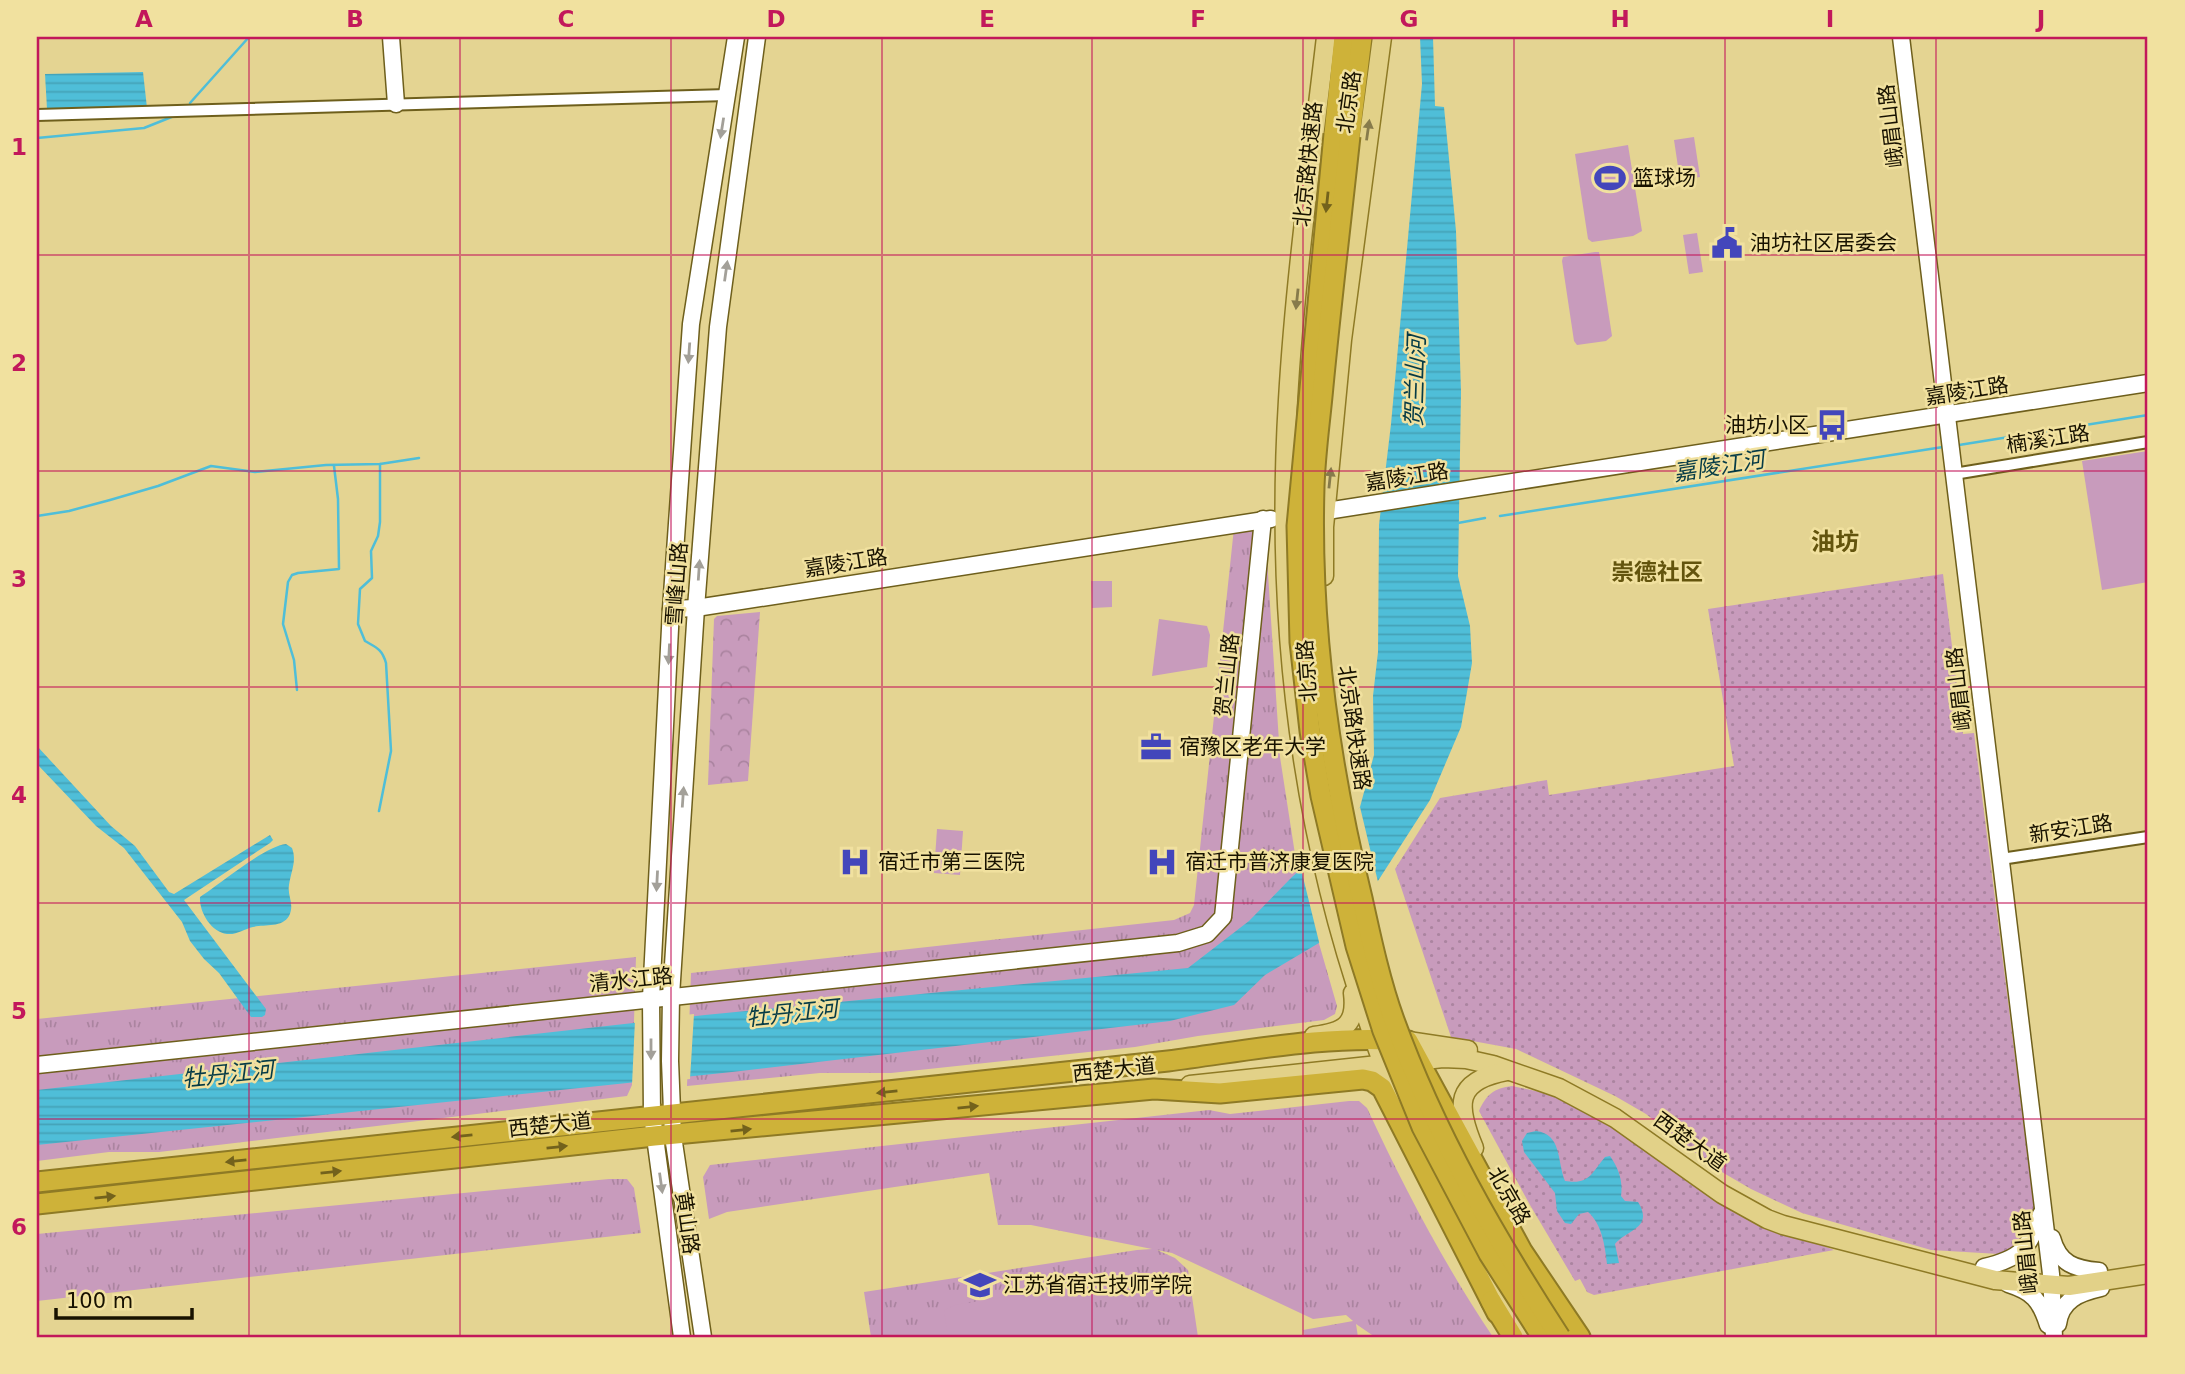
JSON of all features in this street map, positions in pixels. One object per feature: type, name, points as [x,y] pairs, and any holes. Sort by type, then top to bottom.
[{"type":"highway","name":"北京路快速路","points":[[1345,37],[1342,135],[1314,484],[1314,558],[1322,674],[1331,750],[1354,869],[1394,1020],[1434,1117],[1464,1177],[1520,1275],[1571,1335]]},
{"type":"highway","name":"北京路快速路","points":[[1362,37],[1342,135],[1297,526],[1300,642],[1310,731],[1321,796],[1356,946],[1383,1031],[1417,1115],[1445,1173],[1489,1254],[1542,1337]]},
{"type":"highway","name":"西楚大道","points":[[672,1115],[1149,1063],[1330,1040],[1374,1038],[1408,1041]]},
{"type":"highway","points":[[1408,1041],[1522,1251],[1571,1335]]},
{"type":"highway","points":[[1154,1089],[1220,1093],[1354,1080],[1372,1081],[1382,1088],[1497,1313],[1513,1337]]},
{"type":"highway","name":"西楚大道","points":[[37,1204],[664,1136],[1154,1089]]},
{"type":"highway","points":[[652,1115],[672,1115]]},
{"type":"highway","name":"西楚大道","points":[[37,1182],[652,1115]]},
{"type":"highway","points":[[1419,1152],[1470,1260]]},
{"type":"main road","name":"北京路","points":[[1326,37],[1291,353],[1287,415],[1286,620],[1292,682],[1316,841],[1349,968],[1383,1065],[1419,1152],[1474,1254],[1529,1337]]},
{"type":"main road","name":"北京路","points":[[1382,37],[1342,340],[1326,511],[1324,568],[1330,688],[1347,814],[1387,983],[1408,1041]]},
{"type":"main road","points":[[1149,1063],[1322,1035],[1340,1029],[1351,1021],[1355,1010],[1349,968]]},
{"type":"main road","name":"西楚大道","points":[[1408,1041],[1461,1048],[1503,1058],[1562,1080],[1636,1121],[1690,1163],[1739,1194],[1787,1215],[1855,1237],[1990,1273]]},
{"type":"main road","name":"西楚大道","points":[[1154,1089],[1417,1061],[1466,1059],[1493,1065],[1559,1088],[1615,1118],[1723,1194],[1767,1219],[1990,1273],[2051,1280],[2069,1286],[2148,1275]]},
{"type":"main road","name":"北京路","points":[[1417,1061],[1445,1130],[1503,1231],[1571,1335]]},
{"type":"main road","points":[[1498,1207],[1462,1116],[1461,1103],[1465,1091],[1472,1083],[1491,1074],[1507,1071]]},
{"type":"main road","name":"西楚大道","points":[[2051,1280],[2148,1266]]},
{"type":"street","points":[[391,37],[396,104]]},
{"type":"street","name":"雪峰山路","points":[[652,1115],[651,1006],[671,609],[691,324],[736,37]]},
{"type":"street","name":"雪峰山路","points":[[664,1136],[672,1115],[670,1004],[718,327],[757,37]]},
{"type":"street","name":"峨眉山路","points":[[1901,37],[2043,1208],[2054,1337]]},
{"type":"street","points":[[37,115],[727,95]]},
{"type":"street","name":"嘉陵江路","points":[[671,609],[696,608],[2148,383]]},
{"type":"street","name":"楠溪江路","points":[[1954,474],[2148,442]]},
{"type":"street","name":"贺兰山路","points":[[1223,918],[1262,519]]},
{"type":"street","name":"新安江路","points":[[2001,859],[2148,837]]},
{"type":"street","name":"清水江路","points":[[37,1065],[540,1012],[670,1004],[1178,943],[1207,934],[1223,918]]},
{"type":"street","name":"黄山路","points":[[652,1115],[664,1136],[703,1337]]},
{"type":"street","name":"黄山路","points":[[664,1136],[682,1337]]},
{"type":"street","points":[[2043,1208],[2054,1245],[2064,1262],[2081,1270],[2099,1271]]},
{"type":"street","points":[[1990,1273],[2028,1245],[2043,1208]]},
{"type":"street","points":[[1990,1273],[2033,1295],[2043,1310],[2054,1337]]},
{"type":"street","points":[[2054,1337],[2059,1316],[2071,1299],[2081,1293],[2148,1275]]},
{"type":"green space","points":[[1694,137],[1700,177],[1680,180],[1674,140]]},
{"type":"green space","points":[[1628,145],[1642,231],[1633,236],[1592,242],[1588,239],[1575,154]]},
{"type":"green space","points":[[1697,233],[1703,272],[1689,274],[1683,235]]},
{"type":"green space","points":[[1599,252],[1612,336],[1606,341],[1577,345],[1574,341],[1562,261],[1563,257]]},
{"type":"green space","points":[[2148,451],[2148,582],[2102,590],[2082,461]]},
{"type":"green space","points":[[1253,526],[1266,543],[1280,757],[1297,867],[1337,1006],[1335,1014],[1324,1020],[1135,1047],[891,1073],[820,1073],[687,1086],[691,973],[1174,920],[1190,913],[1194,905],[1234,528]]},
{"type":"green space","points":[[1943,574],[1963,734],[1974,733],[2034,1206],[2033,1226],[2011,1251],[1999,1254],[1931,1250],[1802,1213],[1751,1189],[1715,1168],[1646,1114],[1615,1096],[1516,1049],[1451,1037],[1395,869],[1440,798],[1547,780],[1549,795],[1734,766],[1708,609]]},
{"type":"green space","points":[[1091,581],[1112,581],[1112,607],[1092,608]]},
{"type":"green space","points":[[760,612],[748,781],[708,785],[714,619],[717,616]]},
{"type":"green space","points":[[1159,619],[1207,626],[1210,635],[1207,667],[1152,676]]},
{"type":"green space","points":[[937,829],[963,831],[960,875],[934,873]]},
{"type":"green space","points":[[636,957],[632,1085],[627,1096],[159,1152],[109,1152],[37,1161],[37,1019]]},
{"type":"green space","points":[[1512,1086],[1578,1103],[1787,1232],[1834,1250],[1594,1295],[1587,1292],[1580,1279],[1575,1281],[1479,1111],[1491,1093]]},
{"type":"green space","points":[[1359,1101],[1367,1108],[1426,1225],[1493,1337],[1375,1337],[1356,1324],[1358,1337],[1305,1337],[1303,1330],[1353,1321],[1346,1315],[1313,1319],[1172,1253],[1157,1250],[1175,1258],[1188,1270],[1198,1337],[871,1337],[864,1292],[1152,1249],[1031,1225],[998,1225],[989,1173],[727,1212],[709,1219],[703,1177],[710,1165],[1209,1110],[1230,1114]]},
{"type":"green space","points":[[627,1179],[634,1188],[641,1233],[37,1301],[37,1234]]},
{"type":"green space","points":[[1077,1285],[1089,1287],[1097,1337],[948,1337],[944,1310],[955,1305]]},
{"type":"water","points":[[1420,37],[1433,37],[1435,106],[1444,107],[1456,231],[1461,392],[1458,576],[1470,626],[1472,663],[1461,727],[1430,800],[1376,884],[1324,940],[1265,975],[1234,1005],[1170,1021],[732,1072],[37,1145],[37,1090],[705,1015],[1188,968],[1249,921],[1292,877],[1337,837],[1360,807],[1374,755],[1373,696],[1378,652],[1379,525],[1391,424],[1422,84]]},
{"type":"water","points":[[143,72],[147,108],[47,109],[45,74]]},
{"type":"water","points":[[37,746],[111,826],[135,846],[169,892],[174,894],[270,835],[273,840],[270,843],[184,900],[266,1009],[265,1015],[251,1017],[219,973],[190,941],[182,922],[124,848],[96,826],[37,764]]},
{"type":"water","points":[[286,844],[292,848],[294,857],[289,889],[291,908],[286,920],[234,934],[221,932],[211,925],[204,915],[200,897],[255,858]]},
{"type":"water","points":[[1536,1131],[1550,1137],[1554,1143],[1565,1181],[1585,1180],[1605,1157],[1610,1156],[1621,1180],[1621,1196],[1625,1201],[1638,1202],[1643,1217],[1637,1227],[1615,1244],[1619,1263],[1607,1264],[1600,1229],[1588,1212],[1579,1214],[1571,1224],[1565,1223],[1557,1211],[1555,1193],[1524,1152],[1522,1141],[1527,1133]]},
{"type":"pier","points":[[1360,807],[1379,886],[1320,946],[1300,865]]},
{"type":"pier","points":[[694,1014],[690,1079],[632,1085],[635,1020]]},
{"type":"waterway","points":[[190,103],[249,37]]},
{"type":"waterway","points":[[37,138],[144,128],[174,116]]},
{"type":"waterway","name":"嘉陵江河","points":[[1959,445],[2148,415]]},
{"type":"waterway","name":"嘉陵江河","points":[[1500,516],[1943,447]]},
{"type":"waterway","points":[[37,516],[110,500],[211,466],[255,472],[326,465],[380,464],[419,458]]},
{"type":"waterway","points":[[379,811],[391,751],[386,663],[381,652],[365,641],[358,624],[360,589],[372,578],[371,551],[378,536],[380,522],[380,464]]},
{"type":"waterway","points":[[297,690],[294,660],[283,624],[288,582],[292,575],[298,573],[339,569],[338,499],[334,466]]},
{"type":"waterway","name":"嘉陵江河","points":[[1458,523],[1485,518]]},
{"type":"place","name":"篮球场","points":[[1610,178]]},
{"type":"place","name":"油坊社区居委会","points":[[1727,243]]},
{"type":"place","name":"油坊小区","points":[[1832,425]]},
{"type":"place","name":"宿豫区老年大学","points":[[1156,747]]},
{"type":"place","name":"宿迁市第三医院","points":[[855,862]]},
{"type":"place","name":"宿迁市普济康复医院","points":[[1162,862]]},
{"type":"place","name":"江苏省宿迁技师学院","points":[[980,1285]]},
{"type":"district","name":"油坊","points":[[1835,542]]},
{"type":"district","name":"崇德社区","points":[[1657,572]]},
{"type":"water label","name":"贺兰山河","points":[[1415,381]]},
{"type":"water label","name":"牡丹江河","points":[[792,1013]]},
{"type":"water label","name":"牡丹江河","points":[[228,1074]]}]
